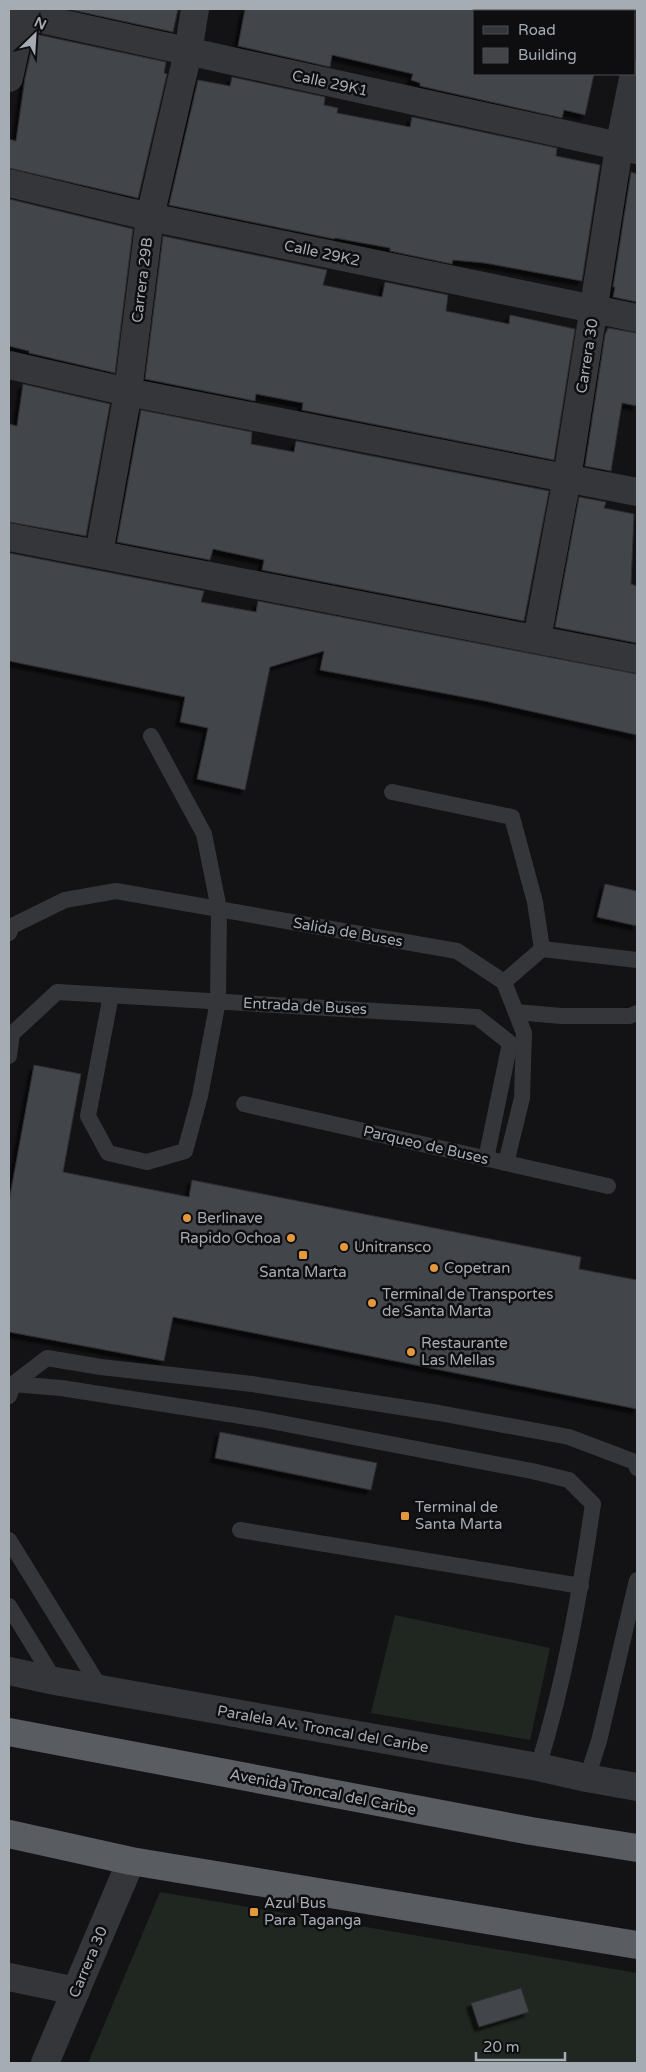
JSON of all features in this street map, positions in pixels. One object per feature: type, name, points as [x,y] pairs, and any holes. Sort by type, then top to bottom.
[{"type":"highway","name":"Avenida Troncal del Caribe","points":[[9,1732],[531,1831],[637,1848]]},
{"type":"highway","points":[[9,1834],[131,1861],[637,1945]]},
{"type":"street","name":"Carrera 29B","points":[[98,554],[128,392],[150,217],[188,52],[195,9]]},
{"type":"street","name":"Calle 29K1","points":[[23,12],[188,52],[628,149]]},
{"type":"street","points":[[9,78],[23,12]]},
{"type":"street","name":"Carrera 30","points":[[537,639],[567,478],[594,309],[628,149],[635,75]]},
{"type":"street","name":"Calle 29K2","points":[[9,183],[150,217],[637,318]]},
{"type":"street","points":[[9,365],[128,392],[637,492]]},
{"type":"street","points":[[9,537],[637,659]]},
{"type":"street","name":"Paralela Av. Troncal del Caribe","points":[[9,1671],[538,1767],[637,1787]]},
{"type":"street","name":"Carrera 30","points":[[45,2063],[131,1861]]},
{"type":"street","points":[[9,1977],[76,1991]]},
{"type":"lane","points":[[111,995],[88,1116],[108,1153],[146,1162],[185,1151],[200,1096],[218,1001],[220,909],[204,834],[151,736]]},
{"type":"lane","points":[[392,792],[512,817],[535,902],[542,949]]},
{"type":"lane","name":"Salida de Buses","points":[[9,933],[12,926],[65,900],[116,891],[457,951],[504,982]]},
{"type":"lane","points":[[506,1163],[522,1098],[524,1033],[504,982],[542,949],[637,960]]},
{"type":"lane","name":"Entrada de Buses","points":[[9,1056],[12,1034],[57,992],[477,1016],[510,1043],[486,1159]]},
{"type":"lane","points":[[516,1012],[561,1016],[630,1016],[637,1013]]},
{"type":"lane","name":"Parqueo de Buses","points":[[244,1104],[608,1186]]},
{"type":"lane","points":[[11,1390],[47,1358],[101,1367],[252,1384],[439,1413],[569,1437],[635,1462],[637,1468]]},
{"type":"lane","points":[[11,1390],[61,1388],[260,1418],[532,1471],[569,1480],[594,1504],[581,1586],[565,1667],[551,1725],[538,1767]]},
{"type":"lane","points":[[240,1530],[581,1586]]},
{"type":"lane","points":[[9,1540],[101,1689]]},
{"type":"lane","points":[[587,1778],[598,1741],[637,1580]]},
{"type":"lane","points":[[9,1606],[56,1681]]},
{"type":"shaded area","points":[[395,1615],[550,1648],[530,1740],[371,1713]]},
{"type":"shaded area","points":[[160,1892],[637,1973],[637,2063],[88,2063]]},
{"type":"building","points":[[67,9],[178,9],[173,32]]},
{"type":"building","points":[[245,9],[475,9],[473,10],[473,75],[594,75],[585,115],[564,110],[562,118],[420,86],[420,83],[411,80],[413,74],[332,55],[330,67],[238,46]]},
{"type":"building","points":[[35,34],[166,62],[164,73],[167,74],[138,198],[9,168],[9,139],[16,141],[25,78]]},
{"type":"building","points":[[232,77],[325,97],[324,105],[338,108],[337,113],[410,127],[412,117],[557,148],[556,156],[600,165],[582,281],[485,263],[453,260],[452,264],[390,251],[390,248],[334,239],[169,205],[198,80],[230,86]]},
{"type":"building","points":[[631,172],[637,174],[637,302],[613,297]]},
{"type":"building","points":[[9,199],[133,229],[115,373],[29,353],[29,351],[9,346]]},
{"type":"building","points":[[163,236],[327,270],[323,285],[382,297],[385,282],[448,295],[446,311],[509,324],[510,315],[575,329],[554,460],[302,410],[303,403],[256,394],[255,401],[145,379]]},
{"type":"building","points":[[608,328],[637,333],[637,406],[622,403],[611,471],[585,466],[605,335]]},
{"type":"building","points":[[23,384],[110,404],[86,536],[9,522],[9,424],[17,426]]},
{"type":"building","points":[[141,410],[252,432],[251,444],[294,452],[296,441],[549,491],[524,621],[262,570],[264,560],[213,549],[210,560],[117,542]]},
{"type":"building","points":[[579,497],[606,502],[604,508],[634,514],[631,584],[637,586],[637,643],[555,627]]},
{"type":"building","points":[[9,553],[204,591],[201,602],[256,612],[258,601],[637,674],[637,735],[485,701],[320,670],[324,651],[270,667],[245,790],[197,779],[208,728],[180,722],[185,697],[9,661]]},
{"type":"building","points":[[605,884],[637,891],[637,926],[597,917]]},
{"type":"building","name":"Terminal de Transportes de Santa Marta","points":[[34,1065],[81,1074],[63,1172],[189,1197],[192,1180],[581,1257],[579,1269],[637,1280],[637,1409],[173,1317],[164,1361],[9,1332],[9,1201]]},
{"type":"building","points":[[220,1432],[377,1463],[371,1490],[215,1458]]},
{"type":"building","points":[[521,1988],[529,2012],[479,2027],[471,2003]]},
{"type":"place","name":"Berlinave","points":[[187,1218]]},
{"type":"place","name":"Rapido Ochoa","points":[[291,1238]]},
{"type":"place","name":"Unitransco","points":[[344,1247]]},
{"type":"place","name":"Santa Marta","points":[[303,1255]]},
{"type":"place","name":"Copetran","points":[[434,1268]]},
{"type":"place","name":"Terminal de Transportes de Santa Marta","points":[[372,1303]]},
{"type":"place","name":"Restaurante Las Mellas","points":[[411,1352]]},
{"type":"place","name":"Terminal de Santa Marta","points":[[405,1516]]},
{"type":"place","name":"Azul Bus Para Taganga","points":[[254,1912]]}]
